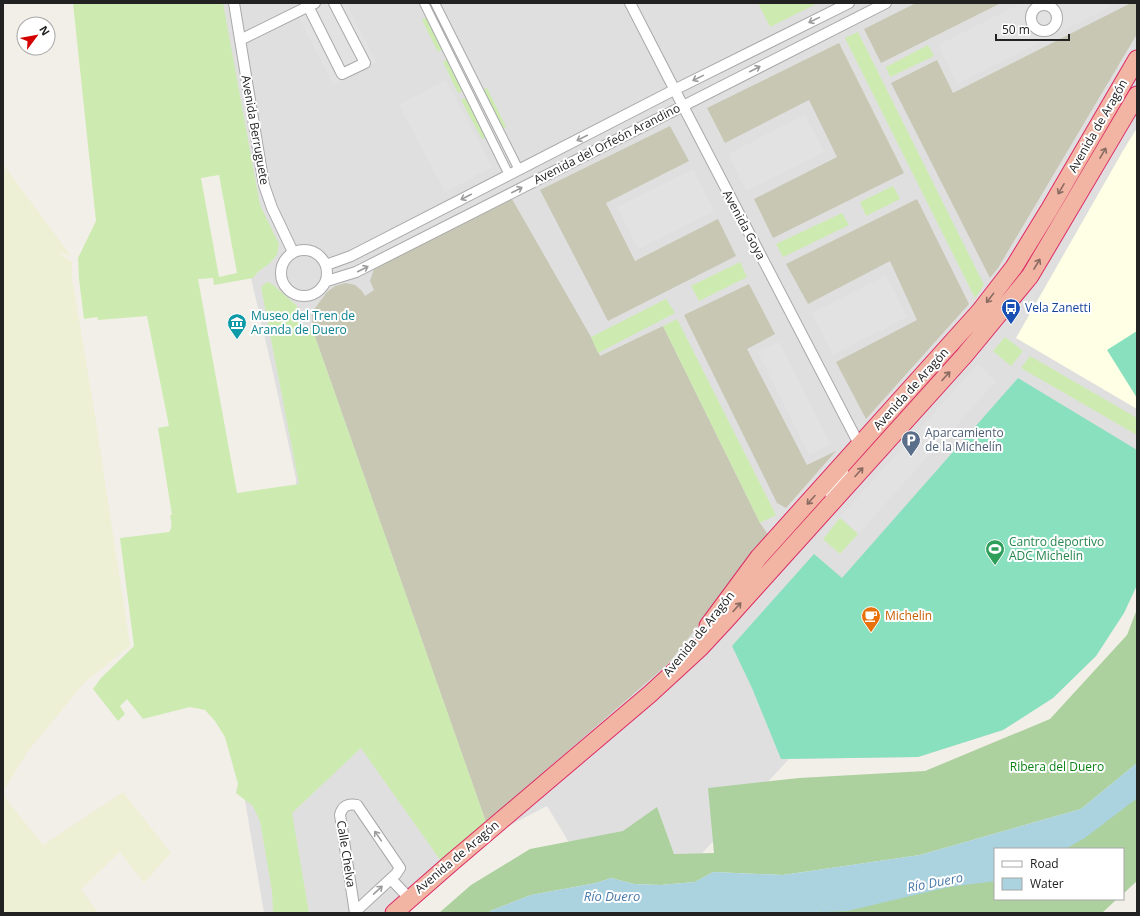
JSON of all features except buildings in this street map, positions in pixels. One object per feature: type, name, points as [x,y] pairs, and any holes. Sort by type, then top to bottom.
[{"type":"highway","name":"Avenida de Aragón","points":[[650,694],[699,637],[759,557],[980,311],[1014,267],[1137,59]]},
{"type":"highway","name":"Avenida de Aragón","points":[[394,913],[409,898],[650,694],[700,648],[964,356],[1030,276],[1137,96]]},
{"type":"street","name":"Avenida Berruguete","points":[[234,3],[264,185],[272,208],[293,252]]},
{"type":"street","points":[[240,40],[311,5],[342,74],[364,63],[334,3]]},
{"type":"street","points":[[424,3],[509,175]]},
{"type":"street","name":"Avenida Goya","points":[[630,3],[682,106],[860,446]]},
{"type":"street","name":"Avenida del Orfeón Arandino","points":[[326,265],[351,256],[837,6],[849,3]]},
{"type":"street","name":"Avenida del Orfeón Arandino","points":[[327,281],[356,272],[886,3]]},
{"type":"street","points":[[429,12],[436,5],[519,170]]},
{"type":"street","points":[[448,52],[457,47]]},
{"type":"street","points":[[469,93],[478,88]]},
{"type":"street","points":[[492,140],[502,135]]},
{"type":"street","points":[[303,249],[313,251],[321,257],[326,265],[328,273],[327,281],[321,290],[313,295],[303,297],[291,293],[283,284],[280,272],[284,260],[293,252],[303,249]]},
{"type":"street","points":[[832,501],[830,497],[831,493],[860,446]]},
{"type":"street","name":"Calle Chelva","points":[[351,804],[357,805],[400,868],[355,912],[340,815],[344,806],[351,804]]},
{"type":"street","points":[[390,879],[409,898]]},
{"type":"shaded area","points":[[190,3],[1137,3],[1137,585],[1124,613],[1096,656],[1053,698],[1003,730],[918,757],[789,759],[695,861],[585,869],[547,806],[441,861],[384,913],[264,913],[236,748],[295,555],[296,479]]},
{"type":"shaded area","points":[[302,3],[346,3],[376,62],[333,84],[293,7]]},
{"type":"shaded area","points":[[916,3],[1001,3],[881,63],[864,29]]},
{"type":"shaded area","points":[[1022,3],[1118,3],[957,84],[938,45]]},
{"type":"shaded area","points":[[1131,3],[1137,3],[1137,34],[998,268],[990,278],[891,83],[937,60],[953,93]]},
{"type":"shaded area","points":[[839,43],[904,173],[773,238],[754,199],[837,157],[809,100],[725,143],[707,108]]},
{"type":"shaded area","points":[[446,80],[492,167],[445,192],[399,105]]},
{"type":"shaded area","points":[[805,115],[824,152],[746,191],[728,154]]},
{"type":"shaded area","points":[[670,126],[689,161],[606,203],[635,261],[718,219],[736,256],[608,321],[540,190]]},
{"type":"shaded area","points":[[1137,128],[1137,409],[1016,338]]},
{"type":"shaded area","points":[[3,164],[71,256],[58,252],[72,262],[72,278],[95,415],[130,646],[85,682],[28,751],[3,792]]},
{"type":"shaded area","points":[[693,169],[714,211],[638,249],[617,207]]},
{"type":"shaded area","points":[[512,199],[591,337],[600,356],[663,326],[760,523],[769,536],[668,664],[486,822],[313,331],[312,312],[327,292],[335,286],[346,283],[355,285],[365,296],[374,290],[370,281],[377,265]]},
{"type":"shaded area","points":[[917,199],[969,304],[866,419],[836,362],[917,320],[890,261],[808,304],[786,264]]},
{"type":"shaded area","points":[[886,275],[907,317],[833,355],[812,313]]},
{"type":"shaded area","points":[[749,284],[775,334],[747,349],[807,465],[836,451],[786,508],[777,503],[684,315]]},
{"type":"shaded area","points":[[779,342],[830,444],[809,455],[758,352]]},
{"type":"shaded area","name":"Aparcamiento de la Michelín","points":[[978,364],[996,381],[859,533],[840,517]]},
{"type":"shaded area","points":[[123,792],[171,853],[144,883],[120,852],[81,889],[98,913],[3,913],[3,795],[43,845]]},
{"type":"green space","points":[[73,3],[223,3],[260,205],[279,244],[277,255],[253,278],[214,285],[213,278],[198,279],[237,493],[299,484],[261,287],[267,282],[272,284],[296,305],[299,310],[299,327],[313,331],[486,822],[441,861],[361,748],[292,813],[309,913],[273,913],[272,891],[260,821],[253,806],[236,793],[238,784],[225,737],[215,721],[205,710],[190,707],[143,719],[127,699],[120,706],[125,714],[118,721],[93,689],[101,678],[134,646],[120,538],[169,532],[171,526],[170,515],[172,515],[158,428],[169,426],[147,316],[98,320],[97,317],[84,319],[78,258],[96,221]],"holes":[[[219,175],[237,273],[219,277],[201,178]]]},
{"type":"green space","points":[[758,3],[818,3],[770,27]]},
{"type":"green space","points":[[427,17],[443,49],[438,52],[422,20]]},
{"type":"green space","points":[[858,32],[984,285],[975,298],[845,38]]},
{"type":"green space","points":[[928,45],[934,56],[890,77],[886,67]]},
{"type":"green space","points":[[448,59],[464,91],[458,93],[443,62]]},
{"type":"green space","points":[[487,88],[506,127],[502,129],[482,90]]},
{"type":"green space","points":[[466,98],[487,136],[482,139],[461,100]]},
{"type":"green space","points":[[893,186],[900,199],[866,216],[860,202]]},
{"type":"green space","points":[[842,213],[849,225],[783,257],[776,244]]},
{"type":"green space","points":[[740,262],[747,277],[699,301],[691,286]]},
{"type":"green space","points":[[666,299],[675,313],[598,353],[591,337]]},
{"type":"green space","points":[[677,319],[776,515],[760,523],[663,326]]},
{"type":"green space","points":[[1137,331],[1137,398],[1107,350]]},
{"type":"green space","points":[[1005,337],[1023,351],[1011,366],[993,351]]},
{"type":"green space","points":[[1030,356],[1137,418],[1137,435],[1021,368]]},
{"type":"green space","name":"Cantro deportivo ADC Michelin","points":[[1018,378],[1137,450],[1137,585],[1124,613],[1096,656],[1053,698],[1003,730],[918,757],[781,759],[752,688],[732,646],[814,554],[842,578]]},
{"type":"green space","points":[[840,518],[858,534],[840,554],[823,539]]},
{"type":"green space","name":"Ribera del Duero","points":[[1137,609],[1137,763],[1081,809],[920,855],[783,875],[713,872],[695,882],[660,885],[634,884],[611,878],[596,883],[531,895],[490,911],[489,913],[439,913],[471,885],[530,849],[623,831],[657,807],[674,854],[714,853],[708,788],[799,778],[925,771],[1050,719],[1127,635]]},
{"type":"green space","points":[[1137,787],[1137,881],[1124,893],[1124,848],[1049,848],[1079,831]]},
{"type":"green space","points":[[994,872],[994,900],[1116,900],[1102,913],[814,913],[881,893],[949,879]]},
{"type":"water","points":[[1137,763],[1136,787],[1079,831],[1049,848],[994,848],[994,872],[903,888],[858,899],[814,913],[489,913],[490,911],[531,895],[596,883],[611,878],[634,884],[660,885],[695,882],[713,872],[783,875],[920,855],[1081,809]]},
{"type":"waterway","name":"Río Duero","points":[[1049,848],[1079,831],[1137,787]]},
{"type":"waterway","name":"Río Duero","points":[[823,903],[846,902],[948,878],[994,872]]},
{"type":"place","name":"Vela Zanetti","points":[[1011,325]]},
{"type":"place","name":"Museo del Tren de Aranda de Duero","points":[[237,340]]},
{"type":"place","name":"Aparcamiento de la Michelín","points":[[911,457]]},
{"type":"place","name":"Cantro deportivo ADC Michelin","points":[[995,566]]},
{"type":"place","name":"Michelin","points":[[871,633]]}]
